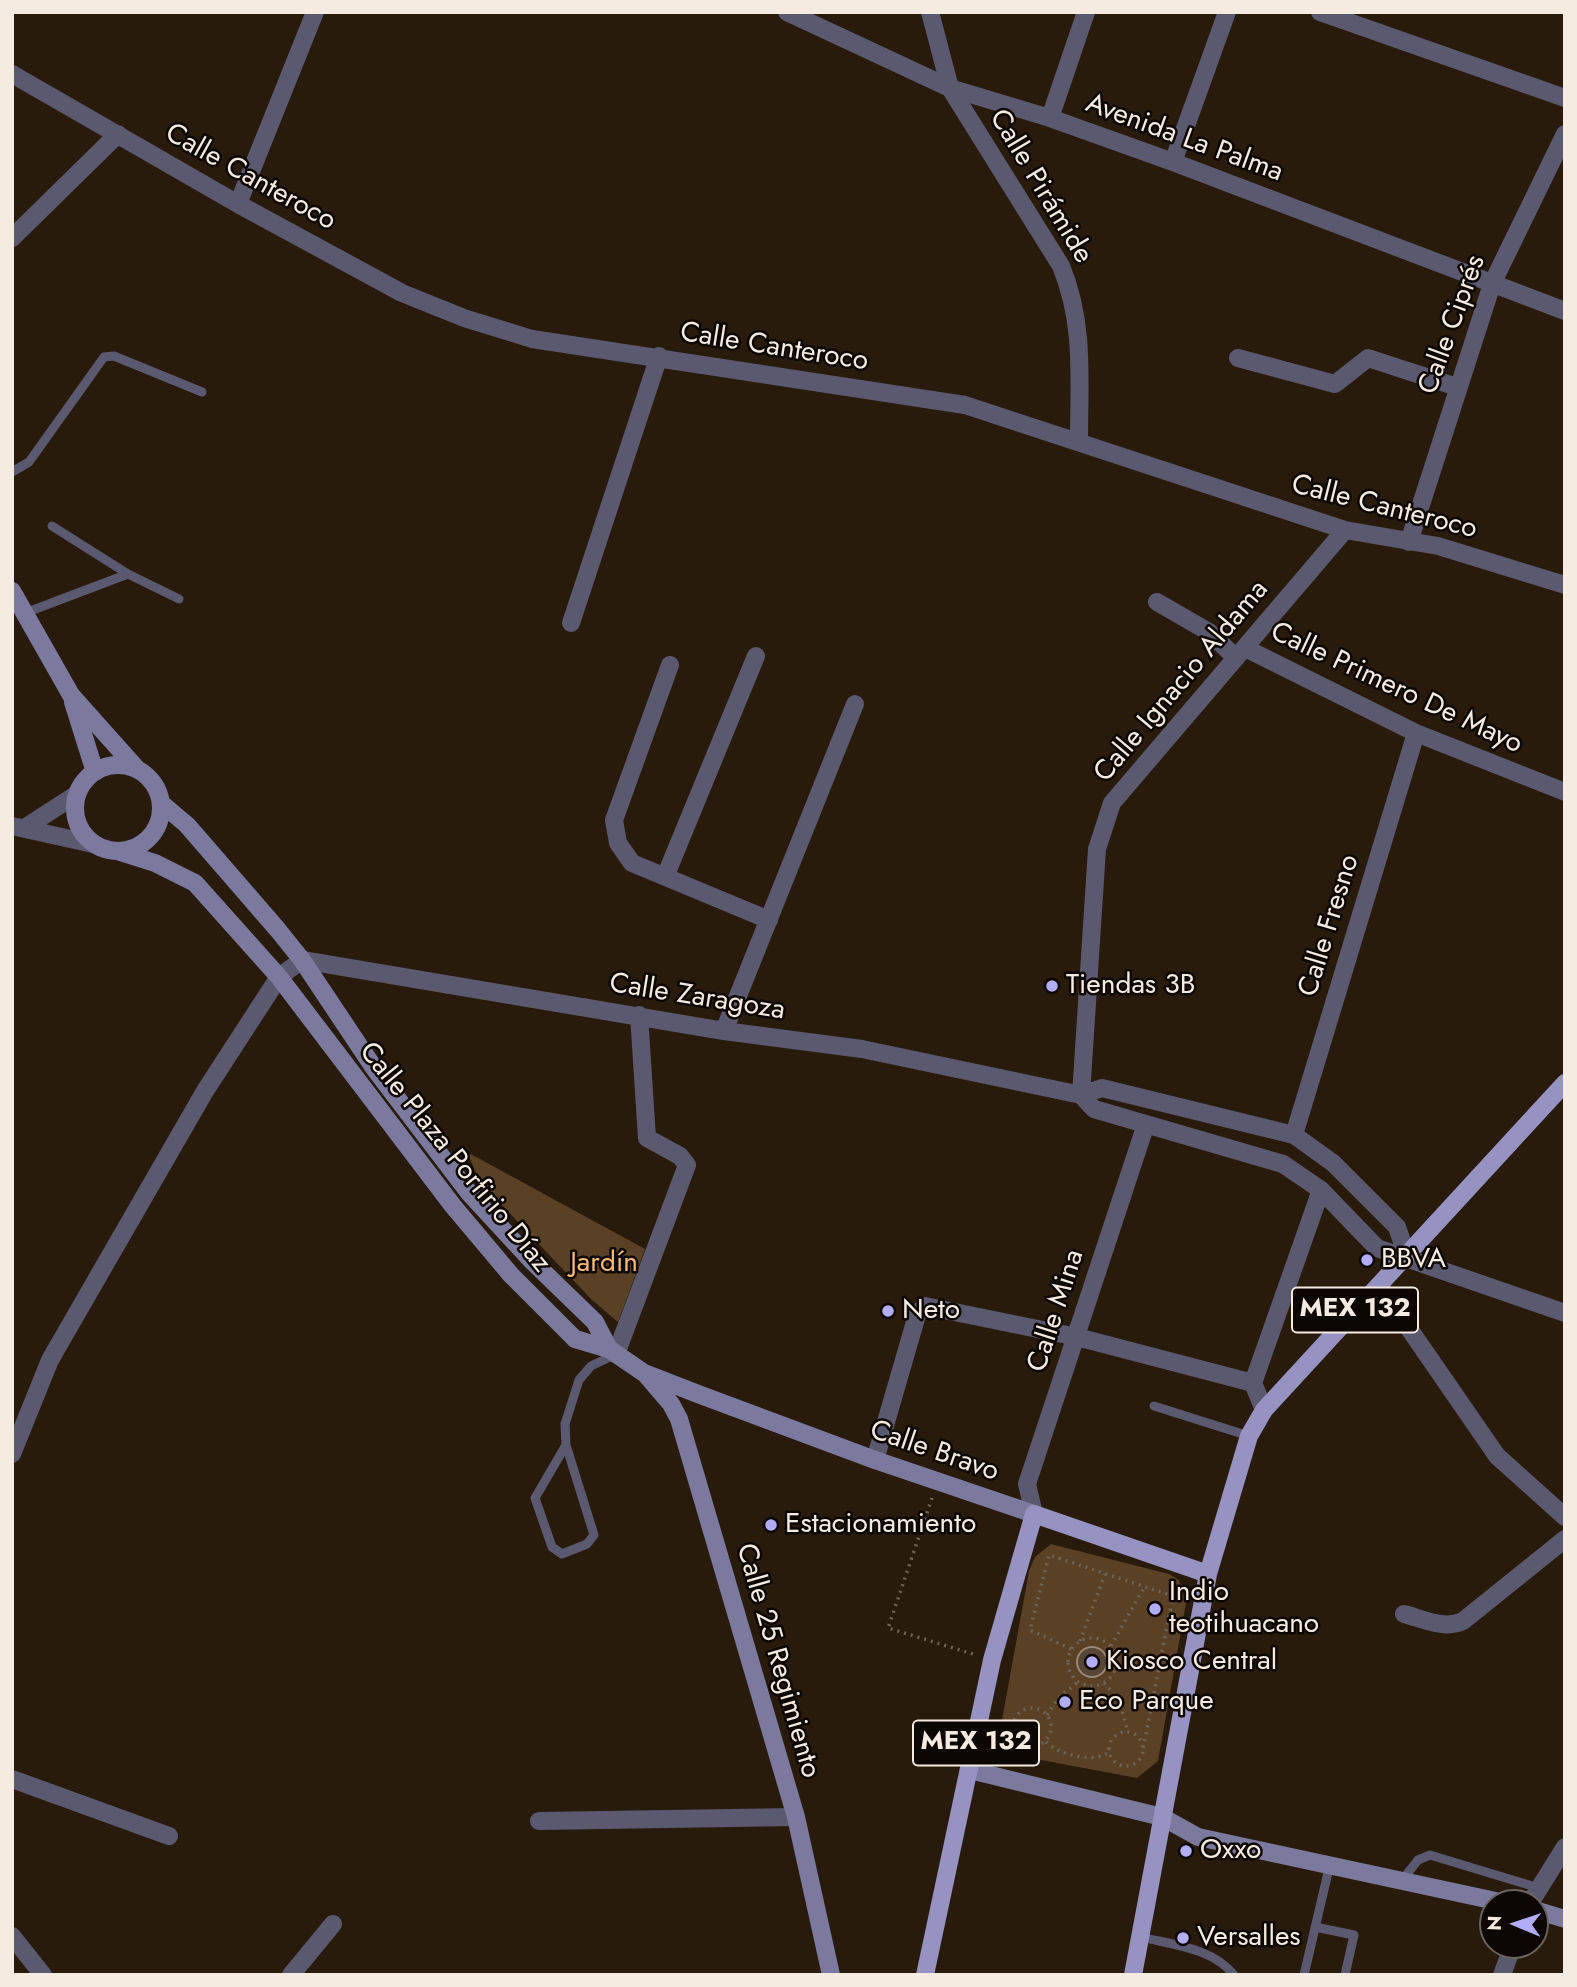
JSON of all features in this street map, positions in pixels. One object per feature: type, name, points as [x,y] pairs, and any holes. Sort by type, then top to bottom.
[{"type":"main road","points":[[12,591],[71,695],[95,772]]},
{"type":"main road","points":[[71,695],[137,769],[149,778],[161,803],[155,831],[146,842],[120,852],[93,844],[77,822],[77,793],[95,772],[115,765],[137,769]]},
{"type":"main road","name":"Calle Plaza Porfirio Díaz","points":[[161,803],[187,825],[302,960],[374,1068],[470,1194],[531,1260],[595,1322],[612,1351]]},
{"type":"main road","name":"Calle Plaza Porfirio Díaz","points":[[120,852],[155,863],[195,883],[279,976],[453,1206],[510,1275],[575,1339],[612,1351],[645,1373]]},
{"type":"main road","name":"MEX 132","points":[[1133,1975],[1208,1574],[1249,1436],[1264,1410],[1565,1083]]},
{"type":"main road","name":"Calle Bravo","points":[[645,1373],[875,1460],[1208,1574]]},
{"type":"main road","name":"Calle 25 Regimiento","points":[[645,1373],[671,1404],[679,1419],[796,1817],[831,1975]]},
{"type":"main road","name":"MEX 132","points":[[925,1975],[992,1660],[1034,1514]]},
{"type":"main road","points":[[970,1770],[1162,1817],[1198,1837],[1479,1897]]},
{"type":"street","points":[[238,204],[315,12]]},
{"type":"street","name":"Avenida La Palma","points":[[787,12],[950,88],[1050,118],[1173,162],[1565,311]]},
{"type":"street","name":"Calle Pirámide","points":[[930,12],[950,88],[1061,266],[1073,296],[1079,330],[1079,442]]},
{"type":"street","points":[[1050,118],[1086,12]]},
{"type":"street","points":[[1173,162],[1227,12]]},
{"type":"street","points":[[1320,12],[1565,98]]},
{"type":"street","name":"Calle Canteroco","points":[[12,74],[238,204],[402,293],[464,318],[532,339],[659,356],[965,405],[1345,530],[1438,545],[1565,585]]},
{"type":"street","points":[[12,238],[118,134]]},
{"type":"street","name":"Calle Ciprés","points":[[1409,542],[1492,284],[1558,157],[1565,134]]},
{"type":"street","points":[[571,623],[659,356]]},
{"type":"street","points":[[1238,358],[1335,384],[1367,358],[1457,387]]},
{"type":"street","name":"Calle Ignacio Aldama","points":[[1081,1095],[1097,849],[1103,825],[1122,788],[1345,530]]},
{"type":"street","name":"Calle Primero De Mayo","points":[[1157,602],[1240,653],[1416,733],[1565,792]]},
{"type":"street","points":[[665,877],[756,656]]},
{"type":"street","points":[[670,665],[614,820],[618,843],[632,863],[769,920]]},
{"type":"street","points":[[724,1031],[855,704]]},
{"type":"street","name":"Calle Fresno","points":[[1294,1135],[1416,733]]},
{"type":"street","points":[[19,827],[77,793]]},
{"type":"street","points":[[19,827],[93,844]]},
{"type":"street","points":[[12,1454],[50,1360],[205,1091],[279,976],[302,960]]},
{"type":"street","name":"Calle Zaragoza","points":[[302,960],[724,1031],[862,1049],[1081,1095],[1102,1088],[1294,1135],[1333,1163],[1397,1227],[1406,1256]]},
{"type":"street","points":[[612,1351],[687,1166],[680,1156],[647,1138],[639,1015]]},
{"type":"street","name":"Calle Zaragoza","points":[[1081,1095],[1094,1109],[1283,1164],[1321,1191],[1377,1248],[1565,1313]]},
{"type":"street","name":"Calle Mina","points":[[1034,1514],[1027,1484],[1146,1124]]},
{"type":"street","points":[[1264,1410],[1253,1382],[1321,1191]]},
{"type":"street","points":[[1379,1285],[1497,1456],[1565,1517]]},
{"type":"street","points":[[875,1460],[920,1309],[931,1306],[1077,1337],[1253,1382]]},
{"type":"street","points":[[1404,1614],[1454,1626],[1565,1539]]},
{"type":"street","points":[[12,1780],[169,1836]]},
{"type":"street","points":[[539,1821],[796,1817]]},
{"type":"street","points":[[1538,1889],[1565,1847]]},
{"type":"street","points":[[291,1975],[333,1924]]},
{"type":"street","points":[[12,1936],[43,1975]]},
{"type":"lane","points":[[12,472],[29,461],[104,357],[114,356],[202,392]]},
{"type":"lane","points":[[52,526],[128,574],[179,599]]},
{"type":"lane","points":[[25,613],[128,574]]},
{"type":"lane","points":[[566,1445],[535,1502],[552,1547],[562,1554],[587,1544],[594,1535],[566,1445],[565,1424],[579,1380],[591,1366],[612,1351]]},
{"type":"lane","points":[[1154,1406],[1249,1436]]},
{"type":"lane","points":[[1403,1879],[1418,1860],[1430,1855],[1518,1889]]},
{"type":"lane","points":[[1304,1975],[1330,1864]]},
{"type":"lane","points":[[1315,1927],[1354,1935],[1346,1975]]},
{"type":"lane","points":[[1141,1937],[1212,1955],[1224,1961],[1234,1975]]},
{"type":"path","points":[[938,1482],[888,1628],[992,1660]]},
{"type":"path","points":[[1071,1649],[1030,1630],[1049,1555],[1173,1596],[1143,1749],[1139,1760],[1125,1766],[1114,1762],[1109,1752],[1113,1737],[1128,1732]]},
{"type":"path","points":[[1105,1574],[1080,1640],[1071,1649],[1068,1667],[1078,1682],[1091,1686],[1104,1683],[1116,1666],[1111,1646],[1144,1587]]},
{"type":"path","points":[[1080,1640],[1097,1638],[1111,1646]]},
{"type":"path","points":[[1047,1715],[1058,1698],[1078,1682]]},
{"type":"path","points":[[1104,1683],[1119,1700],[1128,1732],[1139,1738],[1143,1749]]},
{"type":"path","points":[[1032,1708],[1047,1715],[1051,1728],[1046,1742],[1030,1747],[1022,1744],[1013,1731],[1017,1715],[1032,1708]]},
{"type":"path","points":[[1046,1742],[1059,1752],[1098,1757],[1109,1752]]},
{"type":"green space","name":"Jardín","points":[[467,1152],[645,1249],[618,1322],[592,1300],[480,1182]]},
{"type":"green space","points":[[1051,1544],[1169,1574],[1179,1580],[1186,1603],[1158,1761],[1137,1778],[1004,1753],[998,1742],[1029,1571],[1035,1557]]},
{"type":"building","name":"Kiosco Central","points":[[1092,1647],[1103,1651],[1107,1662],[1103,1673],[1092,1677],[1081,1673],[1077,1662],[1081,1651]]},
{"type":"place","name":"Tiendas 3B","points":[[1052,986]]},
{"type":"place","name":"BBVA","points":[[1367,1260]]},
{"type":"place","name":"Neto","points":[[888,1311]]},
{"type":"place","name":"Estacionamiento","points":[[771,1525]]},
{"type":"place","name":"Indio teotihuacano","points":[[1155,1609]]},
{"type":"place","name":"Kiosco Central","points":[[1092,1662]]},
{"type":"place","name":"Eco Parque","points":[[1065,1702]]},
{"type":"place","name":"Oxxo","points":[[1186,1851]]},
{"type":"place","name":"Versalles","points":[[1183,1938]]}]
